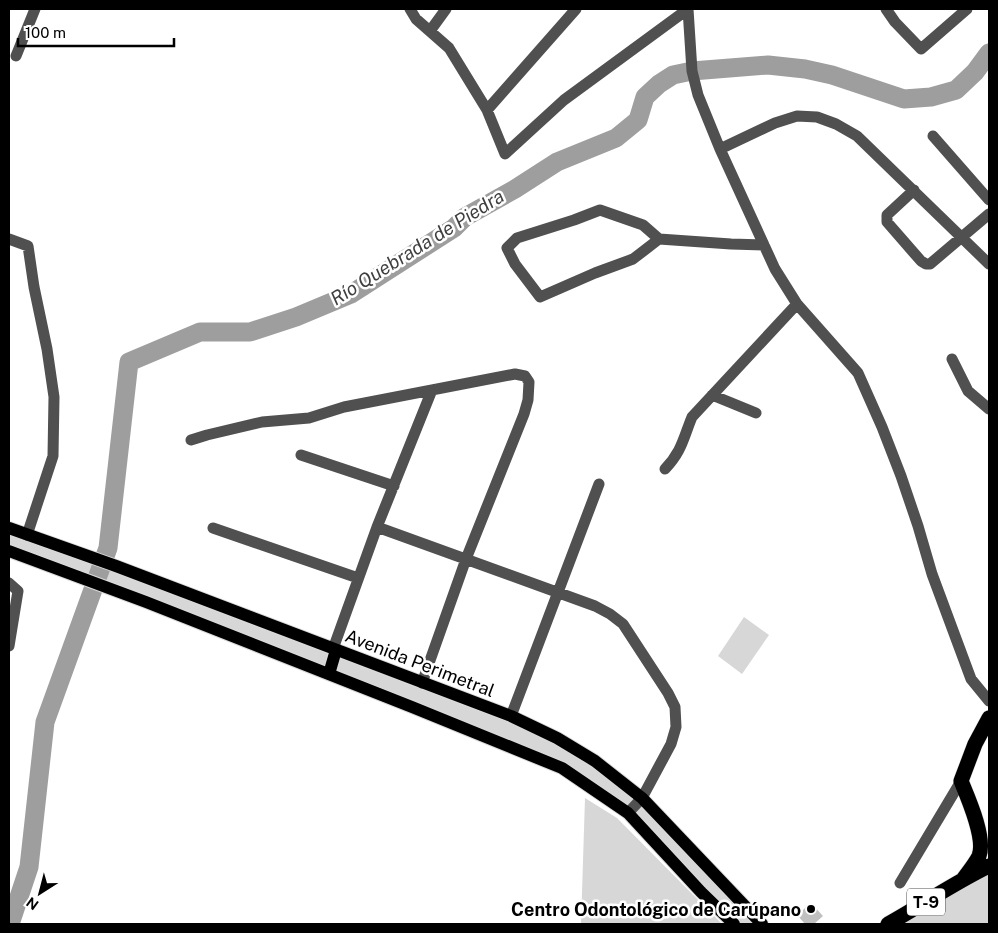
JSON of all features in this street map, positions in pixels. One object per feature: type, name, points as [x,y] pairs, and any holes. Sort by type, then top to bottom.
[{"type":"highway","points":[[962,781],[975,744],[989,718]]},
{"type":"highway","name":"T-9","points":[[962,781],[980,836],[980,854],[964,878]]},
{"type":"highway","name":"T-9","points":[[888,924],[964,878],[989,866]]},
{"type":"main road","name":"Avenida Perimetral","points":[[9,528],[116,566],[511,716],[557,738],[595,761],[642,798],[762,924]]},
{"type":"main road","points":[[9,551],[146,602],[562,768],[628,813],[701,892],[734,924]]},
{"type":"main road","points":[[329,674],[334,650]]},
{"type":"street","points":[[16,56],[35,9]]},
{"type":"street","points":[[410,9],[416,19],[449,48],[488,110],[505,154],[564,100],[688,9]]},
{"type":"street","points":[[430,31],[446,9]]},
{"type":"street","points":[[488,110],[576,9]]},
{"type":"street","points":[[688,9],[692,71],[698,95],[720,149],[775,269],[797,304],[858,373],[901,476],[932,574],[971,679],[989,701]]},
{"type":"street","points":[[886,9],[895,22],[921,49],[967,9]]},
{"type":"street","points":[[720,149],[797,116],[817,117],[836,124],[856,136],[989,264]]},
{"type":"street","points":[[933,136],[989,200]]},
{"type":"street","points":[[914,190],[887,215],[886,222],[921,262],[926,264],[930,264],[989,214]]},
{"type":"street","points":[[659,239],[633,259],[594,273],[540,297],[515,264],[507,248],[517,238],[600,210],[643,225],[659,239],[764,245]]},
{"type":"street","points":[[9,239],[28,246],[54,396],[53,456],[26,535]]},
{"type":"street","points":[[665,469],[682,447],[692,418],[797,304]]},
{"type":"street","points":[[952,359],[968,391],[989,409]]},
{"type":"street","points":[[191,440],[262,422],[309,418],[344,407],[515,374],[525,376],[529,382],[528,400],[524,414],[466,560],[422,683]]},
{"type":"street","points":[[334,650],[358,578],[432,390]]},
{"type":"street","points":[[712,396],[756,413]]},
{"type":"street","points":[[301,455],[394,486]]},
{"type":"street","points":[[511,716],[600,484]]},
{"type":"street","points":[[378,527],[595,606],[610,614],[622,624],[668,693],[675,707],[676,726],[671,744],[642,798],[628,813]]},
{"type":"street","points":[[213,528],[358,578]]},
{"type":"street","points":[[9,583],[18,590],[9,646]]},
{"type":"street","points":[[900,883],[962,781]]},
{"type":"shaded area","points":[[9,530],[511,716],[595,761],[762,924],[737,924],[628,813],[562,768],[9,548]]},
{"type":"shaded area","points":[[744,617],[769,635],[742,674],[718,656]]},
{"type":"shaded area","points":[[585,798],[617,818],[722,924],[581,924]]},
{"type":"shaded area","points":[[989,874],[989,924],[901,924],[966,886]]},
{"type":"building","name":"Centro Odontológico de Carúpano","points":[[811,903],[823,916],[814,924],[805,924],[797,915]]},
{"type":"waterway","name":"Río Quebrada de Piedra","points":[[10,924],[29,867],[45,722],[108,548],[129,362],[200,332],[250,332],[296,317],[351,294],[454,228],[465,217],[515,189],[557,162],[616,138],[638,120],[645,97],[659,84],[673,75],[692,71],[768,65],[805,69],[832,75],[904,99],[931,97],[956,90],[975,72],[989,53]]},
{"type":"place","name":"Centro Odontológico de Carúpano","points":[[811,909]]}]
